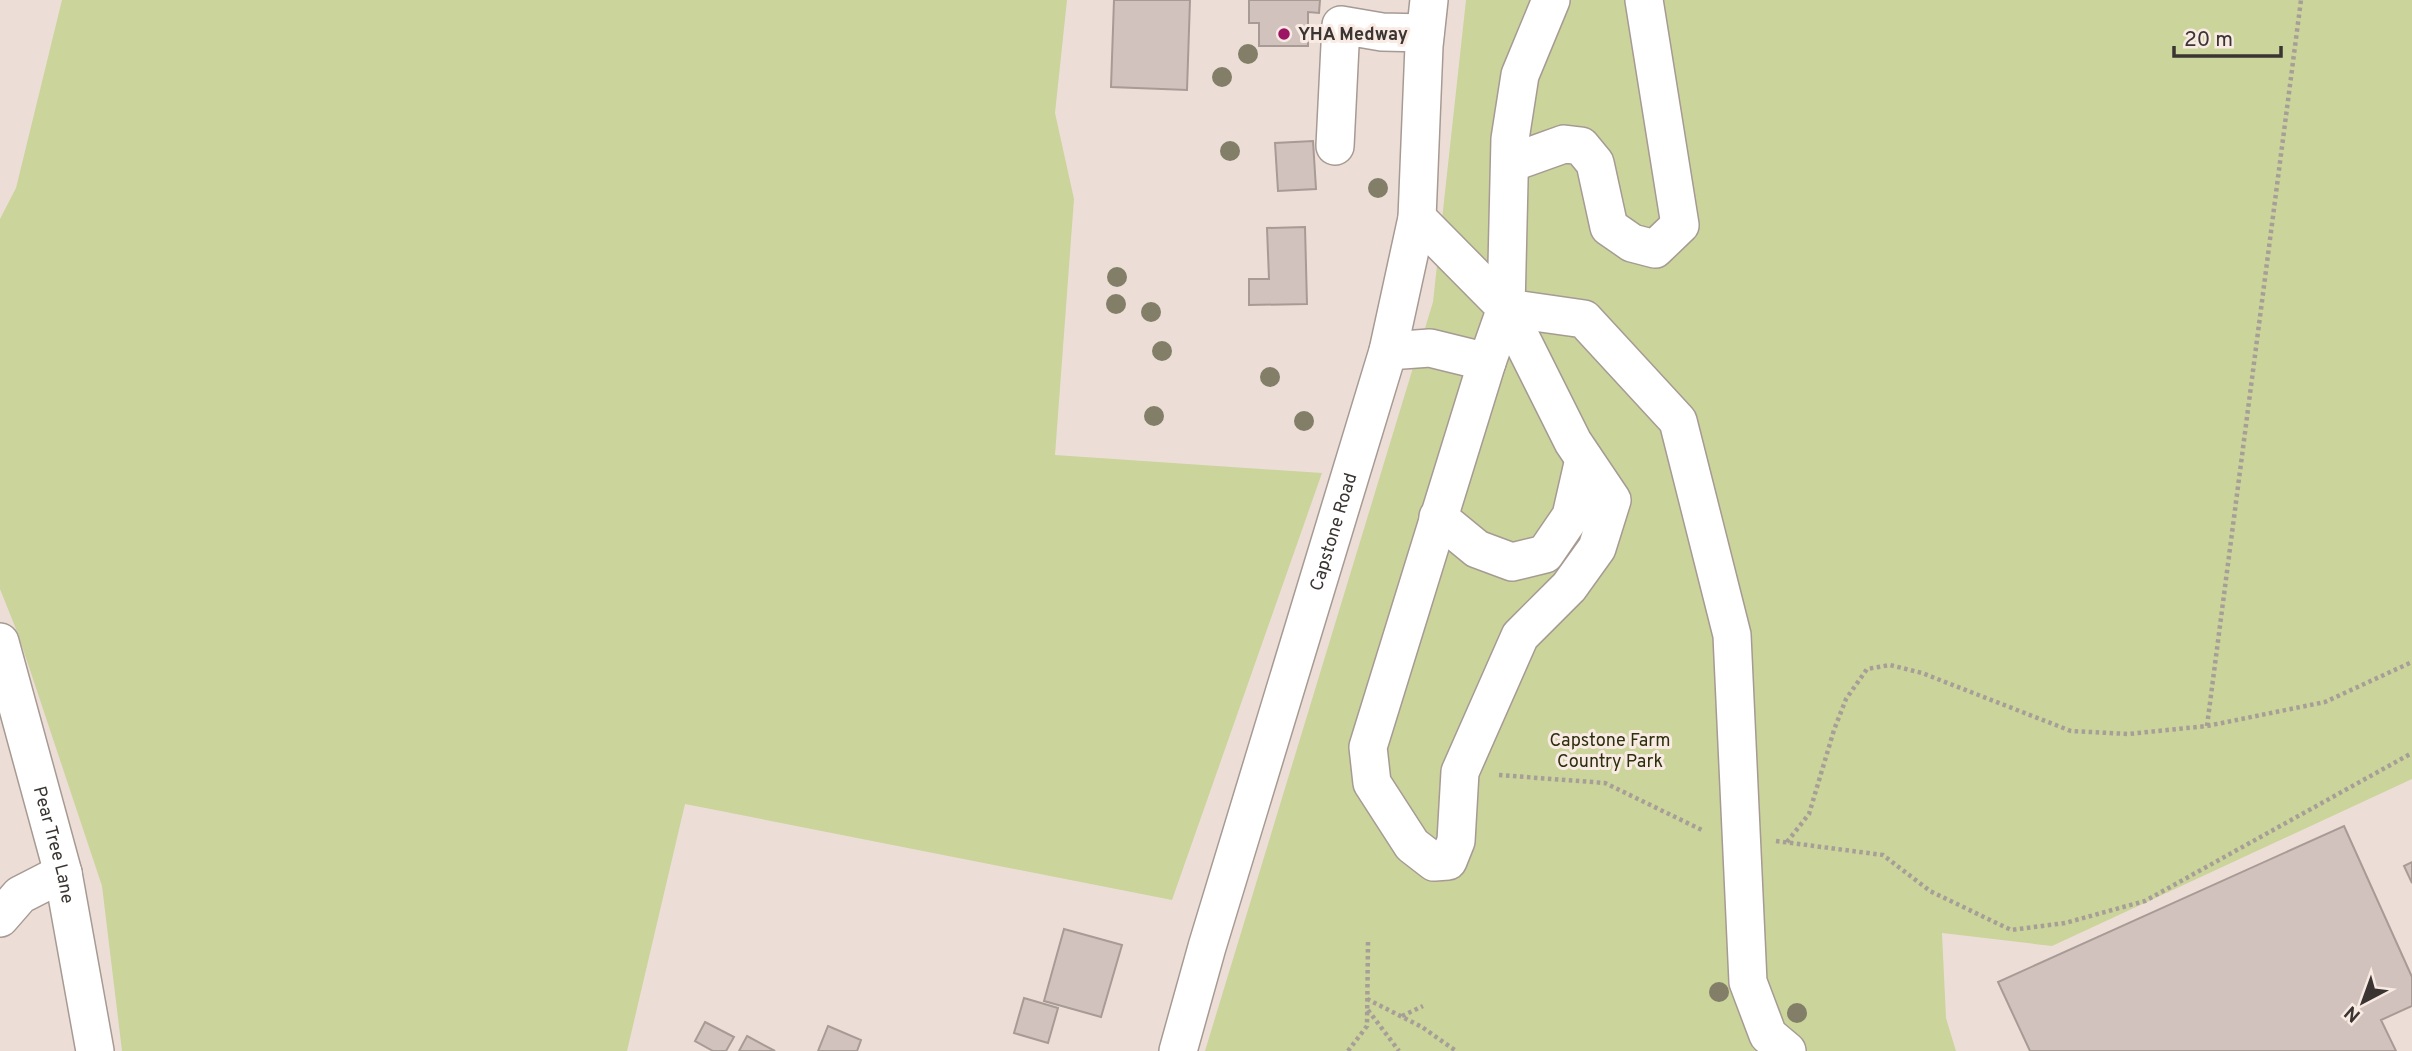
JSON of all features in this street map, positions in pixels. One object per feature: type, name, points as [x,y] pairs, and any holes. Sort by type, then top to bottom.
[{"type":"street","points":[[1417,218],[1506,308],[1584,459],[1612,500],[1597,548],[1569,587],[1520,636],[1460,772],[1456,841],[1448,860],[1434,862],[1412,845],[1372,783],[1368,747],[1438,516],[1506,308],[1510,139],[1520,75],[1551,0]]},
{"type":"street","points":[[1511,163],[1564,144],[1581,146],[1595,163],[1609,227],[1632,243],[1656,249],[1680,225],[1644,0]]},
{"type":"street","points":[[1335,146],[1341,25],[1382,32],[1427,16]]},
{"type":"street","name":"Capstone Road","points":[[1178,1051],[1207,947],[1388,351],[1417,218],[1427,16]]},
{"type":"street","points":[[1506,308],[1584,319],[1678,421],[1732,635],[1744,837],[1748,982],[1769,1035],[1787,1051]]},
{"type":"street","points":[[1388,351],[1430,348],[1487,362]]},
{"type":"street","points":[[1438,516],[1477,549],[1500,558],[1512,562],[1545,554],[1571,516],[1584,459]]},
{"type":"street","name":"Pear Tree Lane","points":[[0,642],[63,873],[95,1051]]},
{"type":"street","points":[[0,918],[20,895],[63,873]]},
{"type":"path","points":[[2207,726],[2301,0]]},
{"type":"path","points":[[1786,842],[1809,814],[1846,699],[1867,669],[1890,665],[1923,673],[2071,731],[2129,734],[2207,726],[2325,702],[2412,662]]},
{"type":"path","points":[[1460,772],[1605,783],[1722,839],[1744,837],[1882,855],[1930,891],[2011,930],[2065,923],[2145,901],[2412,752]]},
{"type":"path","points":[[1348,1051],[1367,1027],[1367,942]]},
{"type":"path","points":[[1367,999],[1402,1016],[1456,1051]]},
{"type":"path","points":[[1402,1016],[1423,1006]]},
{"type":"path","points":[[1367,1009],[1399,1051]]},
{"type":"green space","points":[[62,0],[1067,0],[1055,113],[1074,199],[1055,455],[1322,473],[1172,900],[685,804],[627,1051],[122,1051],[102,886],[18,634],[0,589],[0,219],[16,188]]},
{"type":"green space","name":"Capstone Farm Country Park","points":[[1466,0],[2412,0],[2412,779],[2052,946],[1942,933],[1946,1018],[1956,1051],[1205,1051],[1433,302]]},
{"type":"building","points":[[1114,0],[1190,0],[1187,90],[1111,87]]},
{"type":"building","name":"YHA Medway","points":[[1249,0],[1320,0],[1319,13],[1308,12],[1308,46],[1259,46],[1259,23],[1249,23]]},
{"type":"building","points":[[1313,141],[1316,189],[1278,191],[1275,143]]},
{"type":"building","points":[[1305,227],[1307,304],[1249,305],[1249,279],[1269,279],[1267,228]]},
{"type":"building","points":[[2344,826],[2412,977],[2412,1006],[2381,1020],[2396,1051],[2030,1051],[1998,982]]},
{"type":"building","points":[[2412,862],[2412,883],[2404,866]]},
{"type":"building","points":[[1064,929],[1122,945],[1101,1017],[1044,1001]]},
{"type":"building","points":[[1024,998],[1058,1008],[1048,1043],[1014,1033]]},
{"type":"building","points":[[705,1022],[734,1037],[726,1051],[713,1051],[695,1041]]},
{"type":"building","points":[[828,1026],[861,1040],[857,1051],[818,1051]]},
{"type":"building","points":[[747,1036],[775,1051],[739,1051]]},
{"type":"place","name":"YHA Medway","points":[[1284,34]]}]
